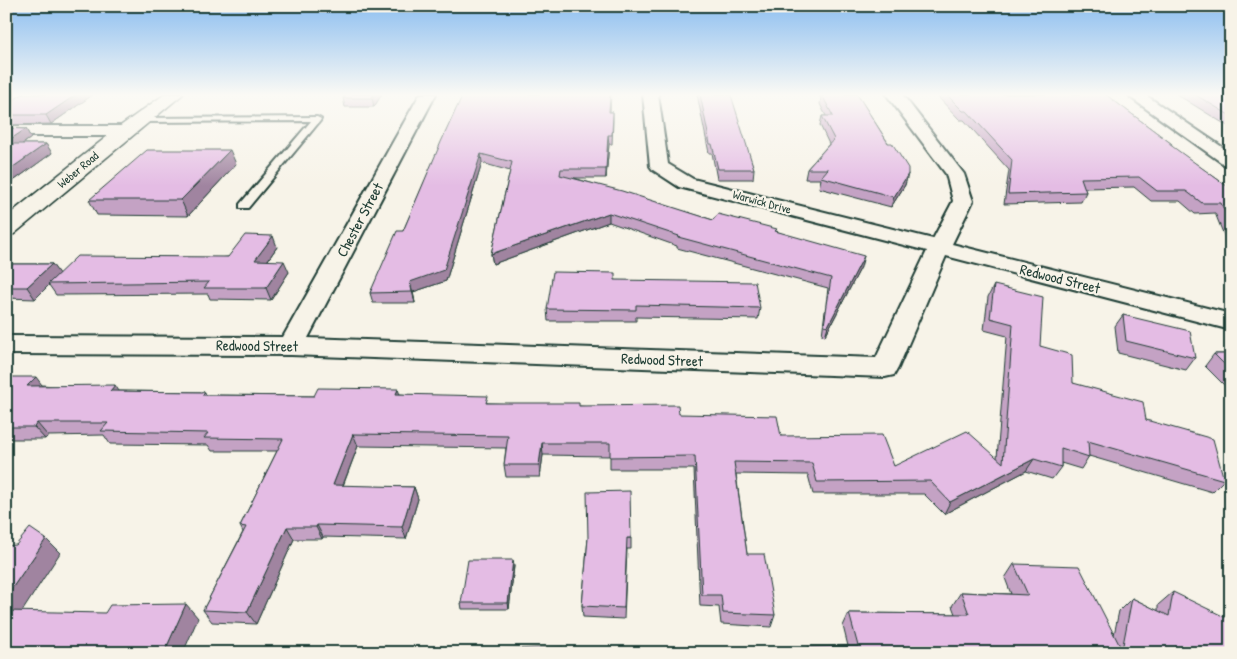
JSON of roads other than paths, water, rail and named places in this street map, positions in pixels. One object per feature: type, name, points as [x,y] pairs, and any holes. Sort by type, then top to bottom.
[{"type":"main road","name":"Weber Road","points":[[6,229],[133,125]]},
{"type":"street","points":[[6,131],[133,125]]},
{"type":"street","name":"Chester Street","points":[[291,346],[411,125]]},
{"type":"street","name":"Warwick Drive","points":[[654,125],[659,166],[686,183],[939,248]]},
{"type":"street","points":[[917,125],[955,174],[963,201],[939,248]]},
{"type":"street","points":[[1179,125],[1231,161]]},
{"type":"street","name":"Redwood Street","points":[[6,345],[291,346],[885,368],[939,248],[1231,322]]},
{"type":"lane","points":[[133,125],[141,125]]},
{"type":"lane","points":[[244,206],[312,125]]}]
